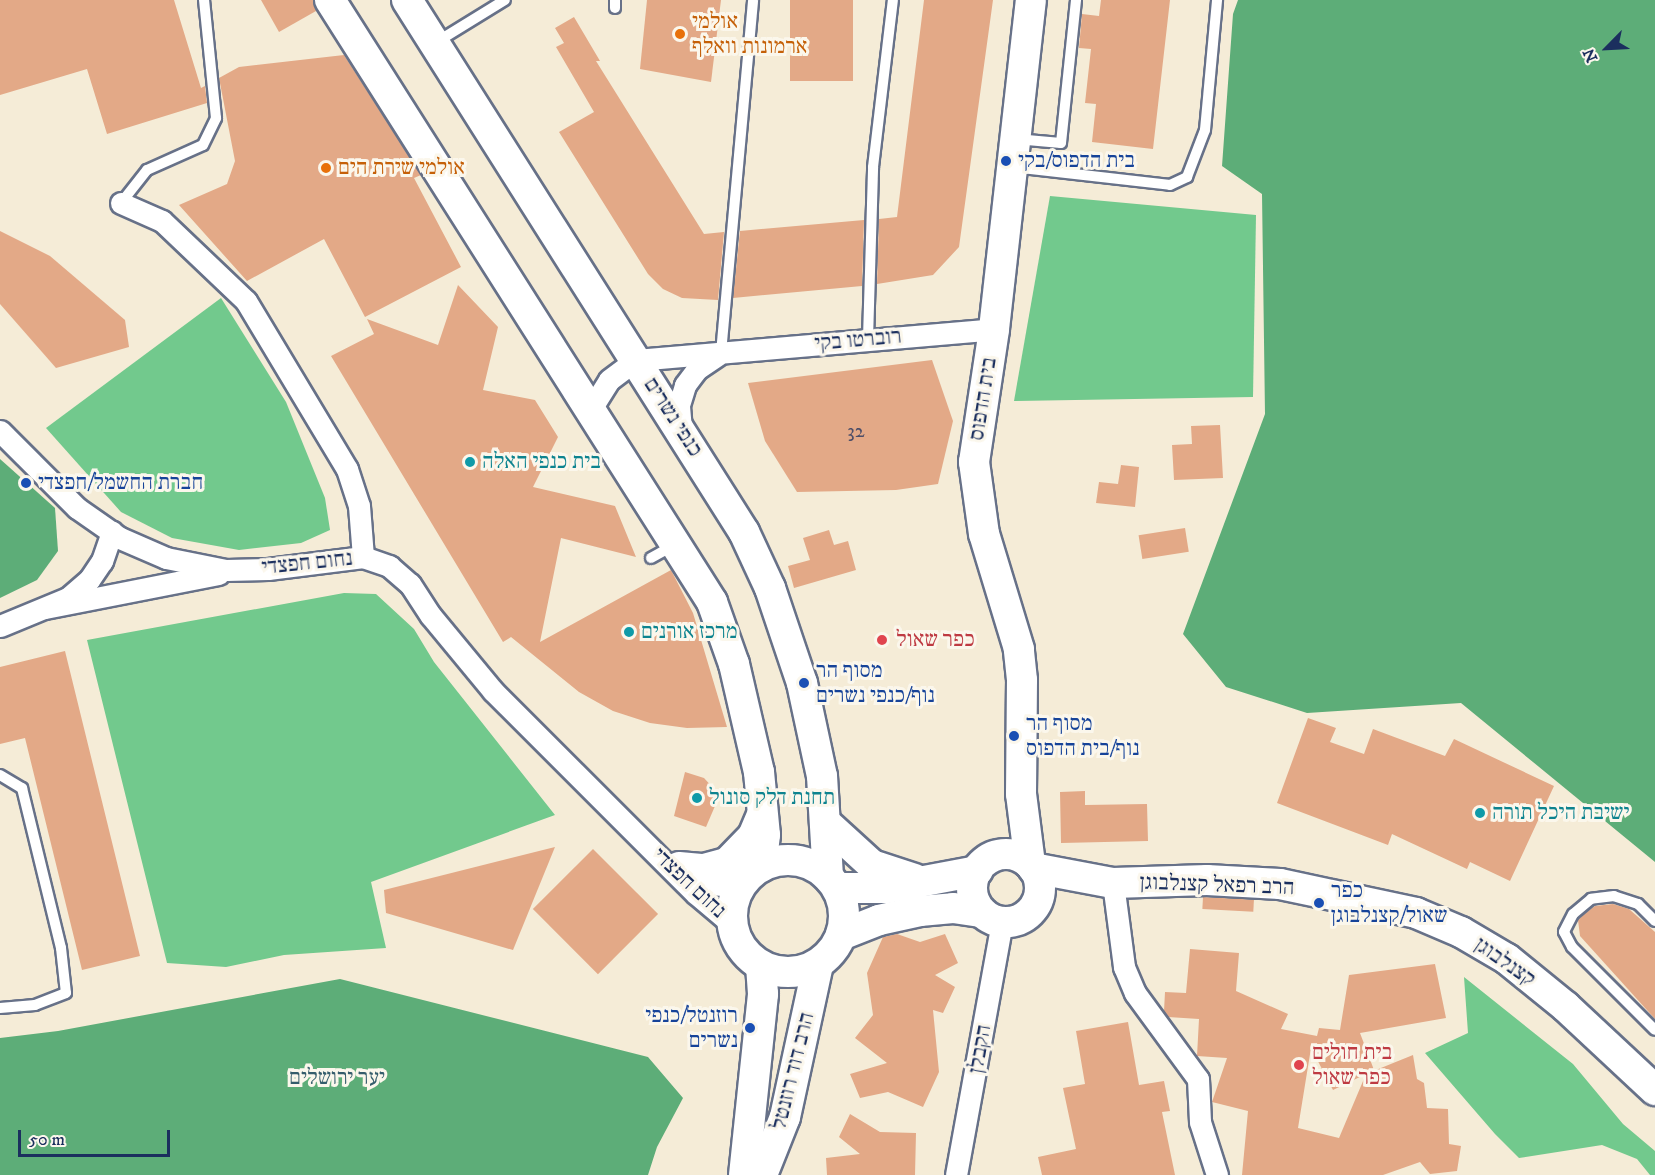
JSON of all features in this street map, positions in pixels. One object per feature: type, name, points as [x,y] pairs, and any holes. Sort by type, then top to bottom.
[{"type":"street","points":[[330,0],[677,543],[723,631],[748,721],[764,803],[751,876],[733,905],[732,924],[742,950],[761,966],[792,973],[818,965],[832,952],[841,935],[844,914],[833,883],[815,867],[795,860],[751,876]]},
{"type":"street","name":"כנפי נשרים","points":[[407,0],[681,429],[744,532],[770,588],[807,703],[822,776],[833,883]]},
{"type":"street","name":"בית הדפוס","points":[[1031,0],[994,329],[974,462],[984,534],[1019,649],[1022,680],[1021,794],[1031,866]]},
{"type":"street","points":[[122,202],[162,221],[246,302],[347,469],[358,506],[363,557]]},
{"type":"street","name":"רוברטו בקי","points":[[636,360],[994,329]]},
{"type":"street","name":"רוברטו בקי","points":[[681,429],[679,405],[685,385],[697,369],[721,353]]},
{"type":"street","points":[[591,409],[609,380],[636,360]]},
{"type":"street","name":"נחום חפצדי","points":[[0,431],[77,508],[112,532],[166,558],[243,569],[363,557],[389,566],[410,584],[431,616],[493,691],[695,893],[732,924]]},
{"type":"street","points":[[0,626],[68,598],[89,580],[102,561],[112,532]]},
{"type":"street","points":[[45,608],[243,569]]},
{"type":"street","name":"בית הדפוס","points":[[985,864],[1021,794]]},
{"type":"street","points":[[679,867],[704,869],[733,858],[753,836],[764,803]]},
{"type":"street","points":[[826,823],[849,848],[880,870],[934,881]]},
{"type":"street","name":"נחום חפצדי","points":[[646,842],[679,867],[709,884],[751,876]]},
{"type":"street","points":[[833,883],[873,889],[934,881],[1015,856],[1031,866],[1040,884],[1035,905],[1018,920],[953,908],[920,911],[879,920],[841,935]]},
{"type":"street","points":[[985,864],[973,892],[992,917]]},
{"type":"street","name":"הרב רפאל קצנלבוגן","points":[[1031,866],[1113,883],[1207,880],[1322,890]]},
{"type":"street","points":[[1113,883],[1124,967],[1135,993],[1198,1079],[1200,1122],[1217,1175]]},
{"type":"street","name":"הרב רפאל קצנלבוגן","points":[[1035,905],[1113,883]]},
{"type":"street","name":"קצנלבוגן","points":[[1322,890],[1416,913],[1461,932],[1507,959],[1652,1081]]},
{"type":"street","name":"הקבלן","points":[[956,1175],[992,917]]},
{"type":"street","name":"הרב דוד רוזנטל","points":[[762,1175],[785,1117],[818,965]]},
{"type":"street","name":"הרב דוד רוזנטל","points":[[744,1175],[763,994],[761,966]]},
{"type":"lane","points":[[122,202],[147,170],[203,145],[216,118],[204,0]]},
{"type":"lane","points":[[434,43],[505,0]]},
{"type":"lane","points":[[721,353],[753,0]]},
{"type":"lane","points":[[868,339],[873,167],[893,0]]},
{"type":"lane","points":[[1014,153],[1061,142],[1076,0]]},
{"type":"lane","points":[[1014,153],[1170,184],[1187,177],[1205,130],[1217,0]]},
{"type":"lane","points":[[651,558],[677,543]]},
{"type":"lane","points":[[0,774],[22,788],[61,948],[66,993],[35,1005],[0,1008]]},
{"type":"lane","points":[[1655,921],[1638,904],[1614,896],[1591,899],[1573,914],[1563,932],[1572,947],[1655,1030]]},
{"type":"green space","points":[[1238,0],[1655,0],[1655,862],[1461,703],[1307,713],[1226,687],[1183,634],[1265,414],[1262,194],[1222,166],[1233,14]]},
{"type":"green space","points":[[1050,196],[1256,215],[1253,397],[1014,401]]},
{"type":"green space","points":[[221,298],[286,402],[325,498],[330,530],[301,543],[239,550],[172,538],[121,512],[46,428]]},
{"type":"green space","points":[[0,459],[55,508],[58,551],[37,580],[0,598]]},
{"type":"green space","points":[[344,593],[376,594],[414,629],[434,662],[555,815],[371,882],[386,948],[284,955],[226,967],[167,963],[87,640]]},
{"type":"green space","points":[[1464,977],[1573,1064],[1623,1124],[1655,1151],[1655,1175],[1650,1175],[1637,1159],[1602,1145],[1519,1158],[1495,1134],[1425,1053],[1468,1033]]},
{"type":"green space","name":"יער ירושלים","points":[[340,979],[648,1057],[683,1098],[657,1147],[648,1175],[0,1175],[0,1038],[58,1031]]},
{"type":"building","points":[[0,0],[174,0],[201,88],[205,86],[207,103],[107,134],[87,69],[0,95]]},
{"type":"building","points":[[261,0],[313,0],[316,11],[279,32]]},
{"type":"building","name":"אולמי ארמונות וואלף","points":[[647,0],[721,0],[711,82],[640,69]]},
{"type":"building","points":[[790,0],[853,0],[853,81],[790,81]]},
{"type":"building","points":[[924,0],[993,0],[959,247],[933,275],[877,284],[879,219],[897,217]]},
{"type":"building","points":[[1101,0],[1170,0],[1153,149],[1092,142],[1096,104],[1085,103],[1091,49],[1079,48],[1082,14],[1099,16]]},
{"type":"building","points":[[574,17],[600,61],[596,61],[704,234],[724,232],[718,300],[682,298],[663,289],[648,274],[559,132],[594,112],[556,47],[564,43],[555,28]]},
{"type":"building","name":"אולמי שירת הים","points":[[344,55],[421,175],[414,178],[461,267],[365,317],[324,239],[247,281],[179,205],[227,184],[235,161],[219,78],[239,67]]},
{"type":"building","points":[[864,220],[862,286],[733,298],[740,231]]},
{"type":"building","points":[[0,231],[50,256],[125,320],[129,347],[56,368],[0,304]]},
{"type":"building","name":"בית כנפי האלה","points":[[458,285],[498,327],[483,390],[535,400],[558,437],[533,487],[615,506],[636,557],[561,538],[540,642],[671,570],[693,613],[727,727],[687,728],[650,723],[613,711],[579,692],[511,637],[503,642],[331,356],[374,334],[367,319],[438,345]]},
{"type":"building","points":[[932,360],[953,421],[938,484],[896,490],[797,492],[765,441],[748,383]]},
{"type":"building","points":[[1220,425],[1223,478],[1174,480],[1172,445],[1192,444],[1191,426]]},
{"type":"building","points":[[1121,465],[1139,467],[1135,507],[1096,503],[1099,482],[1118,484]]},
{"type":"building","points":[[1185,528],[1189,552],[1142,559],[1139,535]]},
{"type":"building","points":[[829,530],[834,545],[848,541],[856,570],[794,588],[788,566],[810,560],[803,538]]},
{"type":"building","points":[[65,651],[140,956],[82,970],[25,738],[0,744],[0,667]]},
{"type":"building","points":[[1308,718],[1336,728],[1330,742],[1364,754],[1373,729],[1445,756],[1454,739],[1554,786],[1510,881],[1470,862],[1467,869],[1392,834],[1388,845],[1277,803]]},
{"type":"building","name":"תחנת דלק סונול","points":[[685,772],[704,778],[715,790],[715,806],[706,827],[674,816]]},
{"type":"building","points":[[1085,791],[1085,805],[1147,804],[1148,841],[1061,843],[1060,792]]},
{"type":"building","points":[[555,847],[513,950],[386,913],[384,890]]},
{"type":"building","points":[[593,849],[658,914],[598,974],[533,909]]},
{"type":"building","points":[[1203,897],[1254,900],[1253,912],[1202,909]]},
{"type":"building","points":[[1613,904],[1629,909],[1655,932],[1655,1019],[1580,936],[1578,920],[1583,915],[1595,906]]},
{"type":"building","points":[[897,934],[920,942],[945,934],[958,963],[935,975],[955,987],[943,1013],[933,1010],[939,1072],[923,1107],[888,1092],[860,1098],[850,1074],[887,1063],[855,1038],[873,1015],[867,973],[883,937]]},
{"type":"building","points":[[1190,949],[1239,953],[1236,991],[1288,1014],[1281,1029],[1317,1036],[1319,1028],[1340,1030],[1349,975],[1435,964],[1446,1018],[1360,1033],[1374,1070],[1371,1072],[1413,1055],[1417,1079],[1424,1083],[1427,1108],[1448,1109],[1449,1144],[1461,1146],[1457,1171],[1430,1174],[1420,1162],[1383,1175],[1242,1175],[1248,1111],[1212,1102],[1227,1058],[1197,1056],[1199,1019],[1168,1017],[1164,1011],[1165,992],[1186,993]],"holes":[[[1311,1048],[1333,1090],[1366,1074],[1339,1138],[1298,1128]]]},
{"type":"building","points":[[1128,1022],[1139,1085],[1164,1081],[1170,1111],[1162,1112],[1175,1175],[1042,1175],[1038,1157],[1076,1149],[1063,1088],[1085,1084],[1076,1031]]},
{"type":"building","points":[[850,1114],[880,1132],[916,1133],[915,1175],[827,1175],[826,1158],[860,1154],[839,1137]]},
{"type":"place","name":"אולמי ארמונות וואלף","points":[[680,34]]},
{"type":"place","name":"בית הדפוס/בקי","points":[[1006,161]]},
{"type":"place","name":"אולמי שירת הים","points":[[326,168]]},
{"type":"place","name":"בית כנפי האלה","points":[[470,462]]},
{"type":"place","name":"חברת החשמל/חפצדי","points":[[26,483]]},
{"type":"place","name":"מרכז אורנים","points":[[629,632]]},
{"type":"place","name":"כפר שאול","points":[[882,640]]},
{"type":"place","name":"מסוף הר נוף/כנפי נשרים","points":[[804,683]]},
{"type":"place","name":"מסוף הר נוף/בית הדפוס","points":[[1014,736]]},
{"type":"place","name":"תחנת דלק סונול","points":[[697,798]]},
{"type":"place","name":"ישיבת היכל תורה","points":[[1480,813]]},
{"type":"place","name":"כפר שאול/קצנלבוגן","points":[[1319,903]]},
{"type":"place","name":"רוזנטל/כנפי נשרים","points":[[750,1028]]},
{"type":"place","name":"בית חולים כפר שאול","points":[[1299,1065]]}]
